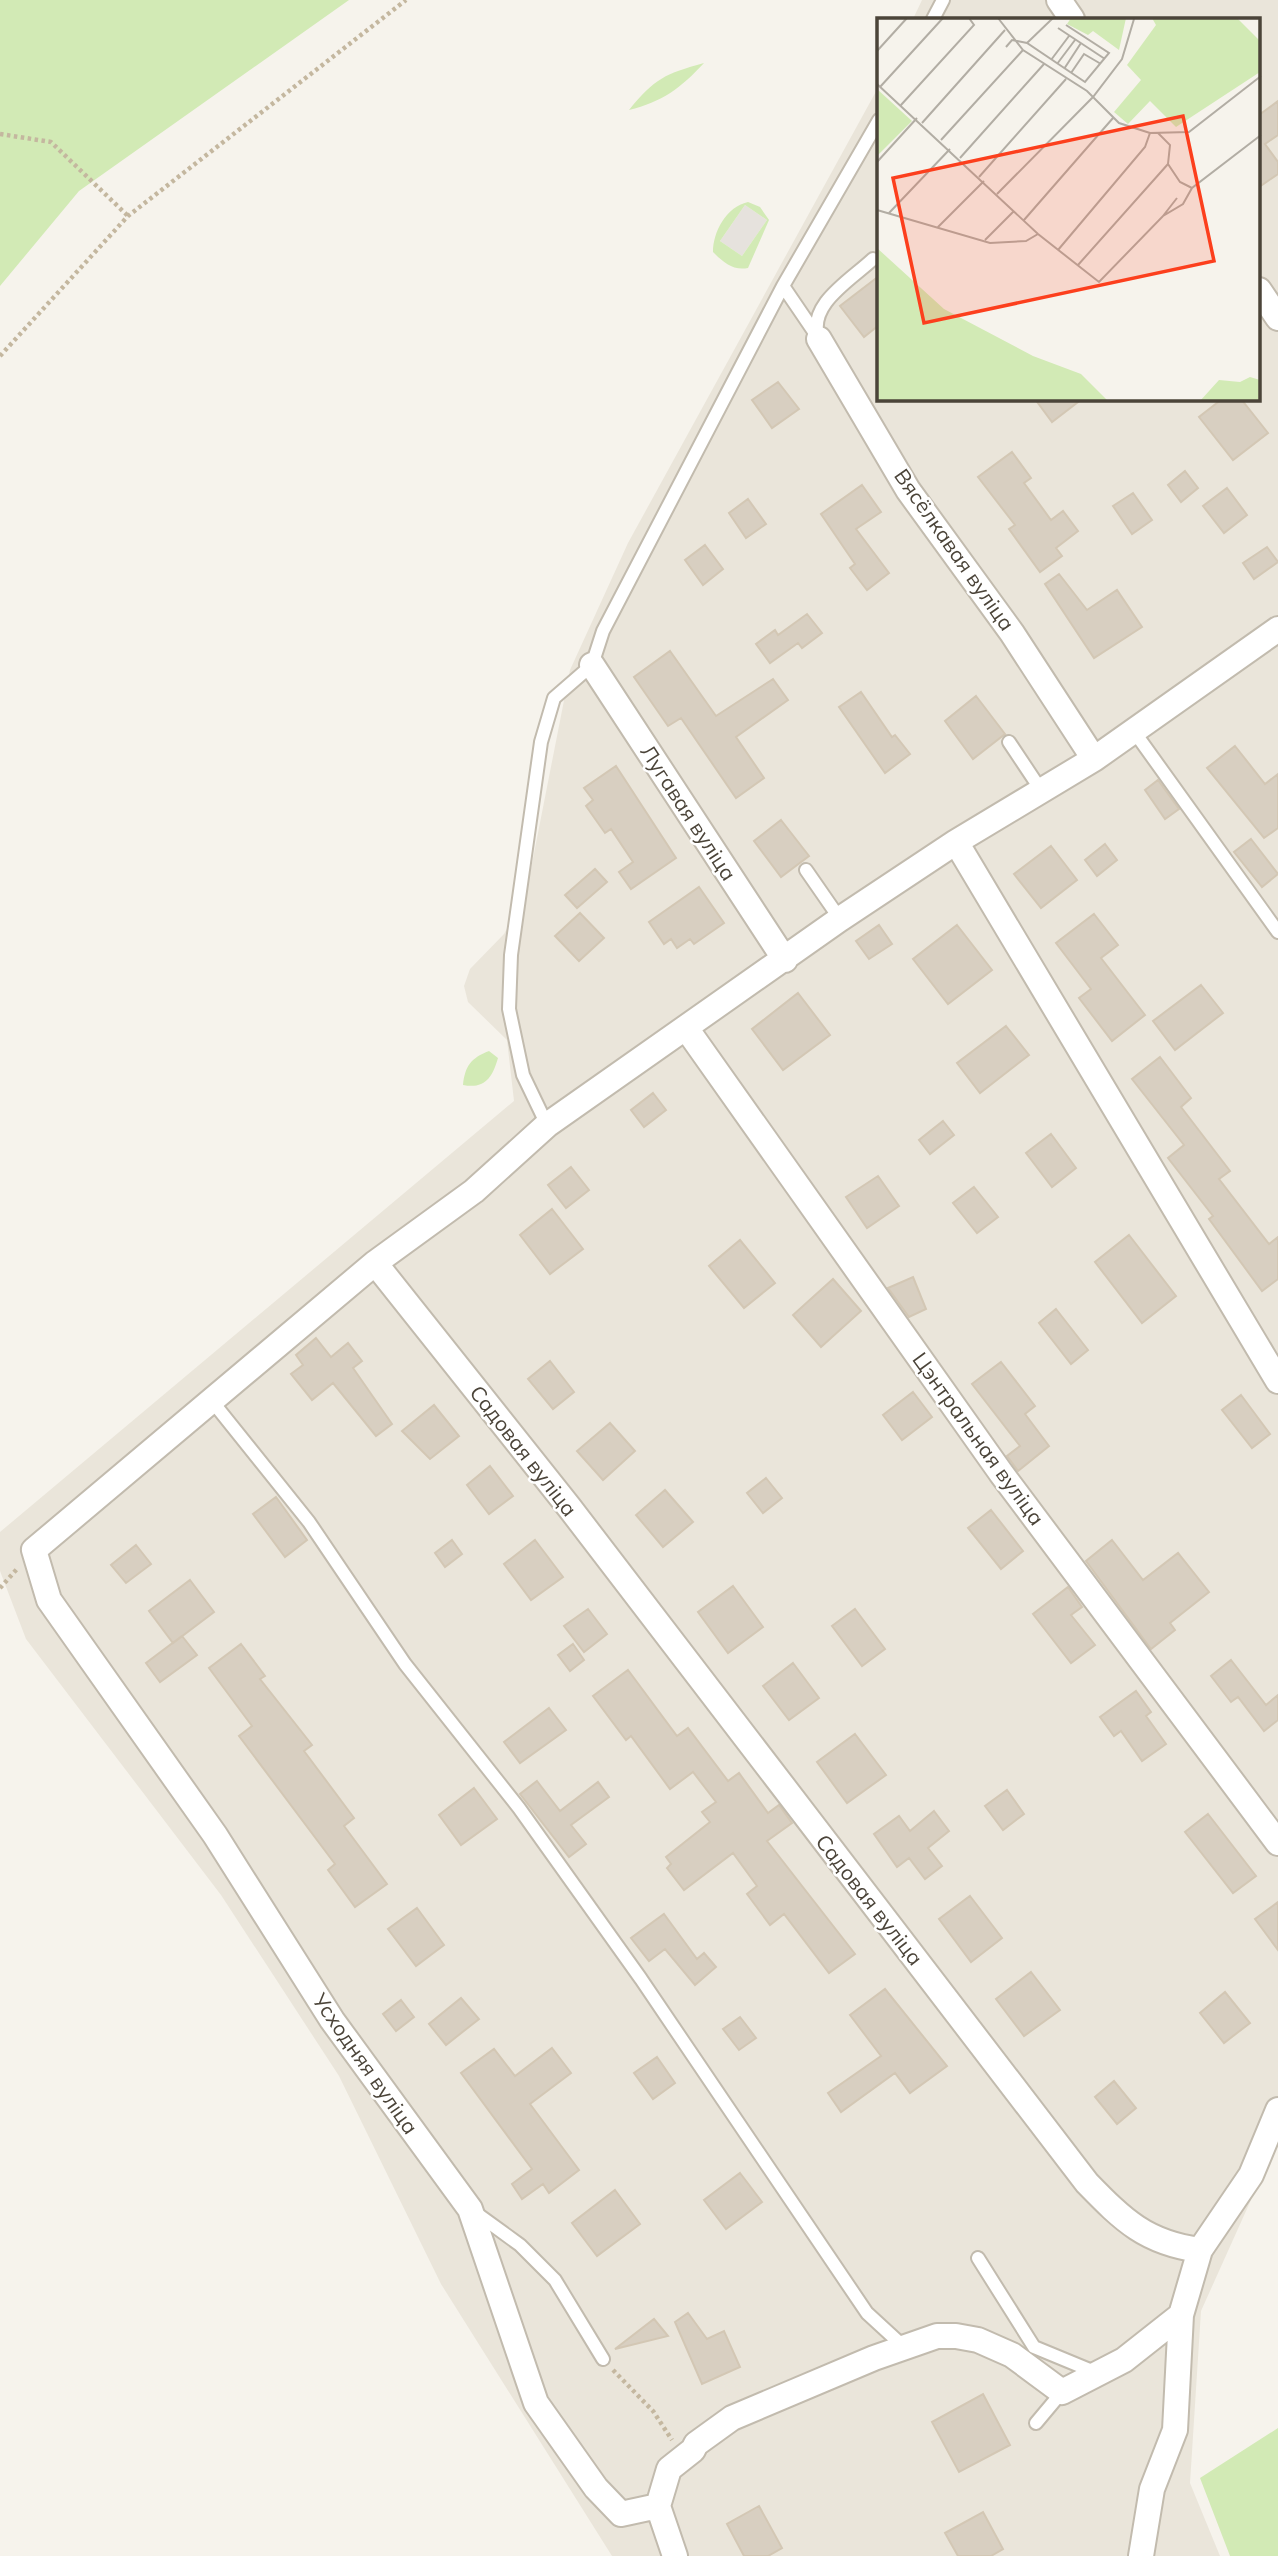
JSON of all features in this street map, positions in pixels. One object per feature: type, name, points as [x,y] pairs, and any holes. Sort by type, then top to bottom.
[{"type":"street","points":[[1059,0],[1071,18]]},
{"type":"street","points":[[1260,291],[1278,318]]},
{"type":"street","name":"Вясёлкавая вуліца","points":[[819,339],[908,489],[1012,633],[1094,759]]},
{"type":"street","points":[[212,1401],[374,1263],[474,1191],[547,1125],[840,919],[956,842],[1094,759],[1278,629]]},
{"type":"street","name":"Лугавая вуліца","points":[[592,665],[785,960]]},
{"type":"street","points":[[956,842],[1278,1381]]},
{"type":"street","name":"Цэнтральная вуліца","points":[[686,1028],[1001,1473],[1278,1843]]},
{"type":"street","name":"Садовая вуліца","points":[[374,1263],[569,1507],[1087,2182],[1118,2214],[1152,2239],[1200,2250]]},
{"type":"street","name":"Усходняя вуліца","points":[[212,1401],[34,1550],[49,1600],[215,1835],[332,2020],[470,2209],[536,2403],[596,2488],[621,2514],[658,2506]]},
{"type":"street","points":[[1141,2556],[1152,2488],[1175,2430],[1181,2315],[1200,2250],[1251,2175],[1278,2110]]},
{"type":"street","points":[[675,2556],[658,2506],[669,2469],[693,2450],[696,2444],[732,2418],[937,2336],[978,2340],[1012,2355],[1062,2392],[1101,2374],[1181,2315]]},
{"type":"lane","points":[[934,18],[943,0]]},
{"type":"lane","points":[[547,1125],[523,1074],[509,1009],[511,955],[541,742],[554,698],[592,665],[603,631],[783,286],[877,123]]},
{"type":"lane","points":[[819,339],[814,327],[817,313],[873,259]]},
{"type":"lane","points":[[783,286],[819,339]]},
{"type":"lane","points":[[1133,730],[1278,932]]},
{"type":"lane","points":[[1009,743],[1041,790]]},
{"type":"lane","points":[[806,870],[840,919]]},
{"type":"lane","points":[[212,1401],[309,1522],[405,1664],[542,1840],[641,1979],[867,2314],[904,2347]]},
{"type":"lane","points":[[470,2209],[520,2245],[555,2280],[603,2359]]},
{"type":"lane","points":[[978,2258],[1034,2347],[1101,2374]]},
{"type":"lane","points":[[1035,2423],[1062,2392]]},
{"type":"path","points":[[0,356],[128,216],[406,0]]},
{"type":"path","points":[[0,134],[51,142],[128,216]]},
{"type":"path","points":[[603,2359],[653,2411],[671,2439],[693,2450]]},
{"type":"shaded area","points":[[922,0],[1278,0],[1278,2140],[1201,2311],[1190,2483],[1220,2556],[612,2556],[441,2284],[339,2076],[221,1895],[26,1639],[0,1571],[0,1532],[514,1101],[507,1040],[468,1002],[464,986],[470,969],[504,934],[526,894],[570,670],[628,543],[877,90],[877,401],[1260,401],[1260,18],[913,18]]},
{"type":"shaded area","points":[[745,205],[767,220],[742,256],[720,241]]},
{"type":"green space","points":[[0,0],[349,0],[79,191],[0,286]]},
{"type":"green space","points":[[704,63],[670,93],[629,110],[654,84],[679,70]]},
{"type":"green space","points":[[748,202],[760,207],[769,220],[748,268],[743,269],[729,265],[713,252],[715,236],[722,221],[740,205]],"holes":[[[745,205],[767,220],[742,256],[720,241]]]},
{"type":"green space","points":[[489,1051],[498,1058],[490,1077],[482,1084],[463,1085],[470,1064]]},
{"type":"green space","points":[[1278,2428],[1278,2556],[1230,2556],[1200,2478]]},
{"type":"building","points":[[1278,101],[1278,135],[1265,144],[1278,162],[1278,174],[1260,186],[1260,114]]},
{"type":"building","points":[[877,278],[877,327],[864,337],[840,306]]},
{"type":"building","points":[[778,382],[799,409],[772,428],[752,400]]},
{"type":"building","points":[[1036,401],[1079,401],[1052,422]]},
{"type":"building","points":[[1219,401],[1243,401],[1268,433],[1233,460],[1199,417]]},
{"type":"building","points":[[1012,452],[1031,478],[1024,483],[1051,520],[1063,511],[1078,531],[1056,548],[1062,556],[1040,572],[1009,529],[1015,525],[978,477]]},
{"type":"building","points":[[1185,471],[1198,488],[1181,502],[1168,485]]},
{"type":"building","points":[[862,485],[881,512],[856,529],[889,573],[867,590],[850,568],[855,564],[821,514]]},
{"type":"building","points":[[1227,488],[1247,515],[1224,533],[1203,506]]},
{"type":"building","points":[[1133,493],[1152,520],[1132,534],[1113,506]]},
{"type":"building","points":[[748,499],[766,524],[746,538],[729,513]]},
{"type":"building","points":[[705,545],[723,569],[703,585],[685,560]]},
{"type":"building","points":[[1267,547],[1278,562],[1254,579],[1243,563]]},
{"type":"building","points":[[1059,574],[1087,610],[1117,590],[1142,627],[1094,658],[1045,584]]},
{"type":"building","points":[[807,614],[822,633],[802,648],[798,643],[770,663],[756,644],[775,630],[778,635]]},
{"type":"building","points":[[670,651],[716,716],[773,679],[788,700],[736,737],[764,778],[736,798],[681,718],[668,726],[634,677]]},
{"type":"building","points":[[861,692],[892,737],[895,735],[910,754],[885,773],[839,707]]},
{"type":"building","points":[[976,696],[1005,734],[973,759],[945,721]]},
{"type":"building","points":[[1235,746],[1265,784],[1278,774],[1278,828],[1264,838],[1207,768]]},
{"type":"building","points":[[616,766],[676,858],[631,889],[619,872],[633,862],[611,829],[605,833],[586,806],[593,800],[584,788]]},
{"type":"building","points":[[1158,780],[1179,809],[1165,819],[1145,790]]},
{"type":"building","points":[[781,820],[809,856],[781,877],[754,841]]},
{"type":"building","points":[[1251,839],[1278,874],[1262,887],[1234,852]]},
{"type":"building","points":[[1105,844],[1117,860],[1097,876],[1085,860]]},
{"type":"building","points":[[1051,846],[1077,880],[1041,908],[1014,874]]},
{"type":"building","points":[[595,869],[607,882],[577,908],[565,895]]},
{"type":"building","points":[[699,887],[724,923],[694,944],[690,939],[677,948],[671,939],[664,944],[649,922]]},
{"type":"building","points":[[580,913],[604,938],[579,961],[555,936]]},
{"type":"building","points":[[1094,914],[1118,945],[1101,958],[1145,1015],[1112,1041],[1079,998],[1091,989],[1056,943]]},
{"type":"building","points":[[879,925],[892,944],[869,959],[856,941]]},
{"type":"building","points":[[957,925],[992,970],[948,1004],[913,959]]},
{"type":"building","points":[[1201,985],[1223,1013],[1175,1050],[1153,1021]]},
{"type":"building","points":[[798,993],[830,1035],[783,1070],[752,1029]]},
{"type":"building","points":[[1006,1026],[1029,1055],[980,1093],[957,1063]]},
{"type":"building","points":[[1160,1057],[1191,1098],[1181,1107],[1230,1171],[1219,1179],[1269,1244],[1278,1237],[1278,1279],[1262,1291],[1209,1219],[1213,1216],[1168,1158],[1184,1145],[1132,1079]]},
{"type":"building","points":[[653,1093],[666,1110],[644,1127],[631,1110]]},
{"type":"building","points":[[943,1121],[954,1135],[930,1154],[919,1140]]},
{"type":"building","points":[[1051,1134],[1076,1168],[1052,1187],[1026,1153]]},
{"type":"building","points":[[571,1167],[589,1190],[566,1208],[548,1185]]},
{"type":"building","points":[[878,1176],[899,1206],[867,1228],[846,1197]]},
{"type":"building","points":[[974,1187],[998,1217],[977,1233],[953,1203]]},
{"type":"building","points":[[552,1209],[583,1249],[550,1274],[520,1235]]},
{"type":"building","points":[[1129,1235],[1176,1296],[1142,1323],[1095,1262]]},
{"type":"building","points":[[740,1240],[775,1283],[744,1308],[709,1266]]},
{"type":"building","points":[[913,1277],[926,1309],[909,1317],[888,1288]]},
{"type":"building","points":[[833,1279],[861,1311],[821,1347],[793,1315]]},
{"type":"building","points":[[1056,1309],[1088,1350],[1071,1364],[1039,1323]]},
{"type":"building","points":[[316,1338],[331,1357],[348,1343],[362,1361],[353,1368],[392,1424],[376,1436],[333,1383],[312,1400],[291,1374],[303,1365],[296,1355]]},
{"type":"building","points":[[550,1361],[574,1392],[553,1409],[528,1379]]},
{"type":"building","points":[[1001,1362],[1035,1406],[1025,1414],[1049,1446],[1018,1471],[1007,1456],[1020,1446],[972,1384]]},
{"type":"building","points":[[913,1392],[932,1417],[902,1440],[883,1415]]},
{"type":"building","points":[[1241,1395],[1270,1434],[1252,1448],[1222,1410]]},
{"type":"building","points":[[434,1405],[459,1436],[430,1459],[402,1431]]},
{"type":"building","points":[[610,1423],[635,1451],[603,1480],[577,1451]]},
{"type":"building","points":[[490,1466],[513,1496],[489,1514],[467,1485]]},
{"type":"building","points":[[766,1478],[782,1498],[763,1513],[747,1493]]},
{"type":"building","points":[[665,1490],[693,1522],[663,1547],[636,1515]]},
{"type":"building","points":[[276,1497],[307,1540],[285,1557],[253,1514]]},
{"type":"building","points":[[991,1510],[1023,1551],[1001,1569],[968,1528]]},
{"type":"building","points":[[452,1540],[462,1554],[445,1567],[435,1553]]},
{"type":"building","points":[[535,1540],[563,1577],[531,1600],[504,1564]]},
{"type":"building","points":[[1112,1540],[1143,1580],[1178,1553],[1209,1592],[1170,1623],[1175,1630],[1151,1649],[1086,1561]]},
{"type":"building","points":[[136,1545],[151,1564],[126,1583],[111,1565]]},
{"type":"building","points":[[190,1580],[214,1612],[173,1643],[149,1611]]},
{"type":"building","points":[[733,1586],[763,1627],[728,1653],[698,1612]]},
{"type":"building","points":[[1068,1587],[1082,1607],[1071,1615],[1095,1645],[1071,1663],[1033,1614]]},
{"type":"building","points":[[588,1609],[607,1634],[584,1652],[564,1626]]},
{"type":"building","points":[[855,1609],[885,1649],[862,1666],[832,1626]]},
{"type":"building","points":[[182,1636],[197,1655],[160,1682],[146,1663]]},
{"type":"building","points":[[241,1644],[265,1676],[260,1679],[312,1745],[304,1751],[354,1818],[344,1826],[387,1884],[355,1907],[328,1870],[335,1864],[239,1736],[252,1726],[209,1668]]},
{"type":"building","points":[[573,1644],[584,1660],[570,1671],[558,1655]]},
{"type":"building","points":[[1231,1660],[1266,1705],[1278,1695],[1278,1720],[1264,1731],[1238,1697],[1231,1702],[1211,1676]]},
{"type":"building","points":[[793,1663],[819,1698],[789,1720],[763,1686]]},
{"type":"building","points":[[628,1670],[677,1736],[688,1728],[728,1781],[739,1773],[768,1813],[779,1805],[792,1823],[767,1841],[855,1954],[829,1973],[784,1914],[770,1925],[747,1894],[757,1886],[733,1853],[684,1890],[667,1868],[671,1864],[666,1857],[710,1822],[702,1812],[716,1802],[693,1772],[670,1789],[631,1736],[626,1740],[593,1696]]},
{"type":"building","points":[[1136,1691],[1151,1712],[1146,1716],[1166,1744],[1142,1761],[1121,1731],[1114,1736],[1100,1717]]},
{"type":"building","points":[[549,1708],[566,1730],[520,1763],[504,1742]]},
{"type":"building","points":[[855,1734],[886,1775],[847,1803],[817,1762]]},
{"type":"building","points":[[537,1781],[560,1811],[598,1782],[609,1797],[571,1825],[586,1844],[569,1857],[520,1794]]},
{"type":"building","points":[[474,1788],[497,1819],[461,1845],[439,1815]]},
{"type":"building","points":[[1007,1790],[1024,1814],[1003,1830],[985,1806]]},
{"type":"building","points":[[934,1811],[949,1831],[928,1848],[942,1866],[925,1879],[909,1858],[897,1867],[874,1834],[899,1816],[910,1831]]},
{"type":"building","points":[[1208,1814],[1256,1876],[1233,1893],[1185,1832]]},
{"type":"building","points":[[970,1896],[1002,1938],[971,1962],[939,1919]]},
{"type":"building","points":[[1278,1902],[1278,1950],[1255,1919]]},
{"type":"building","points":[[417,1908],[444,1945],[416,1966],[388,1929]]},
{"type":"building","points":[[664,1914],[697,1959],[704,1953],[716,1967],[695,1985],[665,1949],[649,1961],[631,1938]]},
{"type":"building","points":[[1031,1972],[1060,2010],[1024,2036],[996,1999]]},
{"type":"building","points":[[885,1989],[947,2066],[910,2093],[895,2073],[841,2112],[828,2093],[881,2056],[850,2015]]},
{"type":"building","points":[[1225,1992],[1250,2023],[1224,2043],[1200,2013]]},
{"type":"building","points":[[461,1998],[479,2019],[446,2045],[429,2024]]},
{"type":"building","points":[[401,2000],[414,2017],[396,2031],[383,2014]]},
{"type":"building","points":[[740,2017],[756,2038],[739,2050],[723,2029]]},
{"type":"building","points":[[552,2048],[571,2073],[530,2104],[579,2170],[549,2193],[543,2184],[522,2199],[512,2184],[532,2169],[461,2073],[494,2049],[515,2076]]},
{"type":"building","points":[[657,2057],[675,2083],[653,2099],[634,2073]]},
{"type":"building","points":[[1114,2081],[1136,2108],[1117,2124],[1095,2097]]},
{"type":"building","points":[[740,2173],[762,2202],[726,2229],[704,2200]]},
{"type":"building","points":[[615,2190],[640,2224],[597,2256],[572,2223]]},
{"type":"building","points":[[688,2313],[707,2339],[724,2331],[740,2367],[702,2384],[675,2322]]},
{"type":"building","points":[[654,2319],[668,2336],[615,2349]]},
{"type":"building","points":[[983,2394],[1010,2445],[959,2472],[932,2422]]},
{"type":"building","points":[[759,2506],[782,2548],[768,2556],[744,2556],[727,2524]]},
{"type":"building","points":[[983,2512],[1003,2549],[991,2556],[958,2556],[945,2533]]}]
